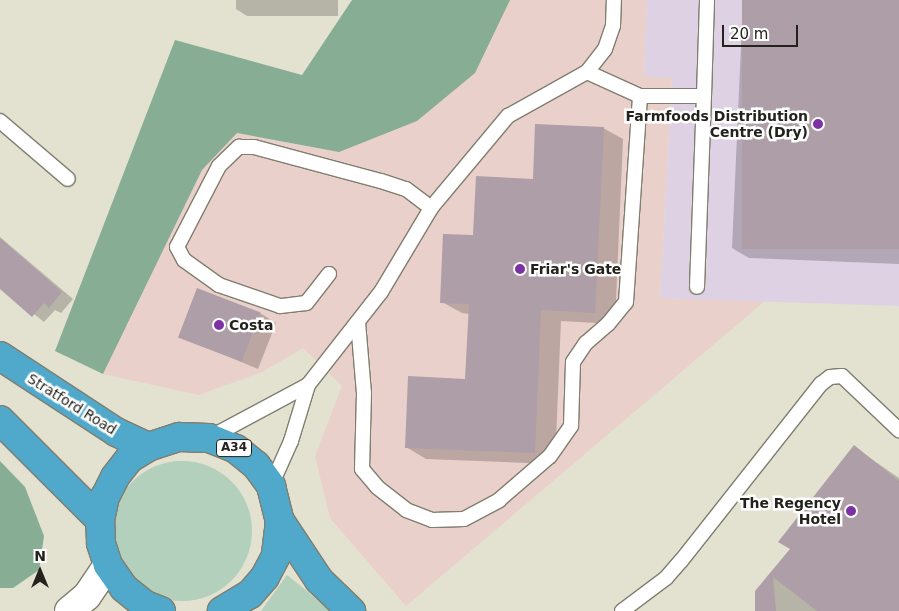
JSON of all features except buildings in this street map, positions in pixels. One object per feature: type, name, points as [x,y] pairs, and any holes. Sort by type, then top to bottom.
[{"type":"highway","name":"Stratford Road","points":[[0,356],[116,432],[148,447]]},
{"type":"highway","points":[[0,420],[100,520]]},
{"type":"highway","name":"A34","points":[[161,611],[145,605],[124,588],[108,565],[101,543],[100,520],[104,497],[115,477],[130,459],[148,447],[179,437],[209,438],[236,449],[256,465],[271,486],[280,521],[319,580],[351,611]]},
{"type":"highway","name":"A34","points":[[222,611],[250,594],[266,577],[276,556],[280,521]]},
{"type":"street","points":[[69,611],[87,596],[108,565]]},
{"type":"lane","points":[[271,486],[291,441],[308,385],[381,292],[431,208],[508,116],[587,72],[604,49],[610,34],[614,0]]},
{"type":"lane","points":[[697,287],[707,0]]},
{"type":"lane","points":[[587,72],[640,96],[704,96]]},
{"type":"lane","points":[[358,322],[364,393],[362,469],[376,487],[406,510],[432,520],[464,519],[500,500],[550,456],[571,426],[573,362],[586,343],[608,324],[626,302],[640,96]]},
{"type":"lane","points":[[0,121],[68,179]]},
{"type":"lane","points":[[329,274],[306,303],[280,306],[219,285],[184,260],[176,247],[219,166],[239,147],[254,147],[406,189],[431,208]]},
{"type":"lane","points":[[622,611],[666,578],[821,384],[830,377],[842,376],[899,430]]},
{"type":"lane","points":[[209,438],[308,385]]},
{"type":"shaded area","name":"Friar's Gate","points":[[437,0],[647,0],[644,75],[672,78],[660,298],[765,301],[406,606],[330,518],[315,456],[342,386],[303,348],[262,372],[199,395],[103,374],[202,169],[237,133],[339,152]]},
{"type":"shaded area","points":[[647,0],[899,0],[899,306],[660,298],[672,78],[644,76]]},
{"type":"green space","points":[[352,0],[510,0],[475,73],[417,121],[339,152],[237,133],[202,170],[103,374],[55,351],[175,40],[302,75]]},
{"type":"green space","points":[[0,461],[25,487],[44,536],[39,570],[13,588],[0,588]]},
{"type":"green space","points":[[182,461],[209,467],[221,473],[231,482],[240,492],[246,504],[252,531],[246,558],[240,570],[231,580],[221,589],[209,595],[182,601],[155,595],[143,589],[133,580],[124,570],[118,558],[112,531],[118,504],[124,492],[133,482],[143,473],[155,467]]},
{"type":"green space","points":[[287,575],[307,591],[330,611],[261,611]]},
{"type":"place","name":"Farmfoods Distribution Centre (Dry)","points":[[818,124]]},
{"type":"place","name":"Friar's Gate","points":[[520,269]]},
{"type":"place","name":"Costa","points":[[219,325]]},
{"type":"place","name":"The Regency Hotel","points":[[851,511]]}]
